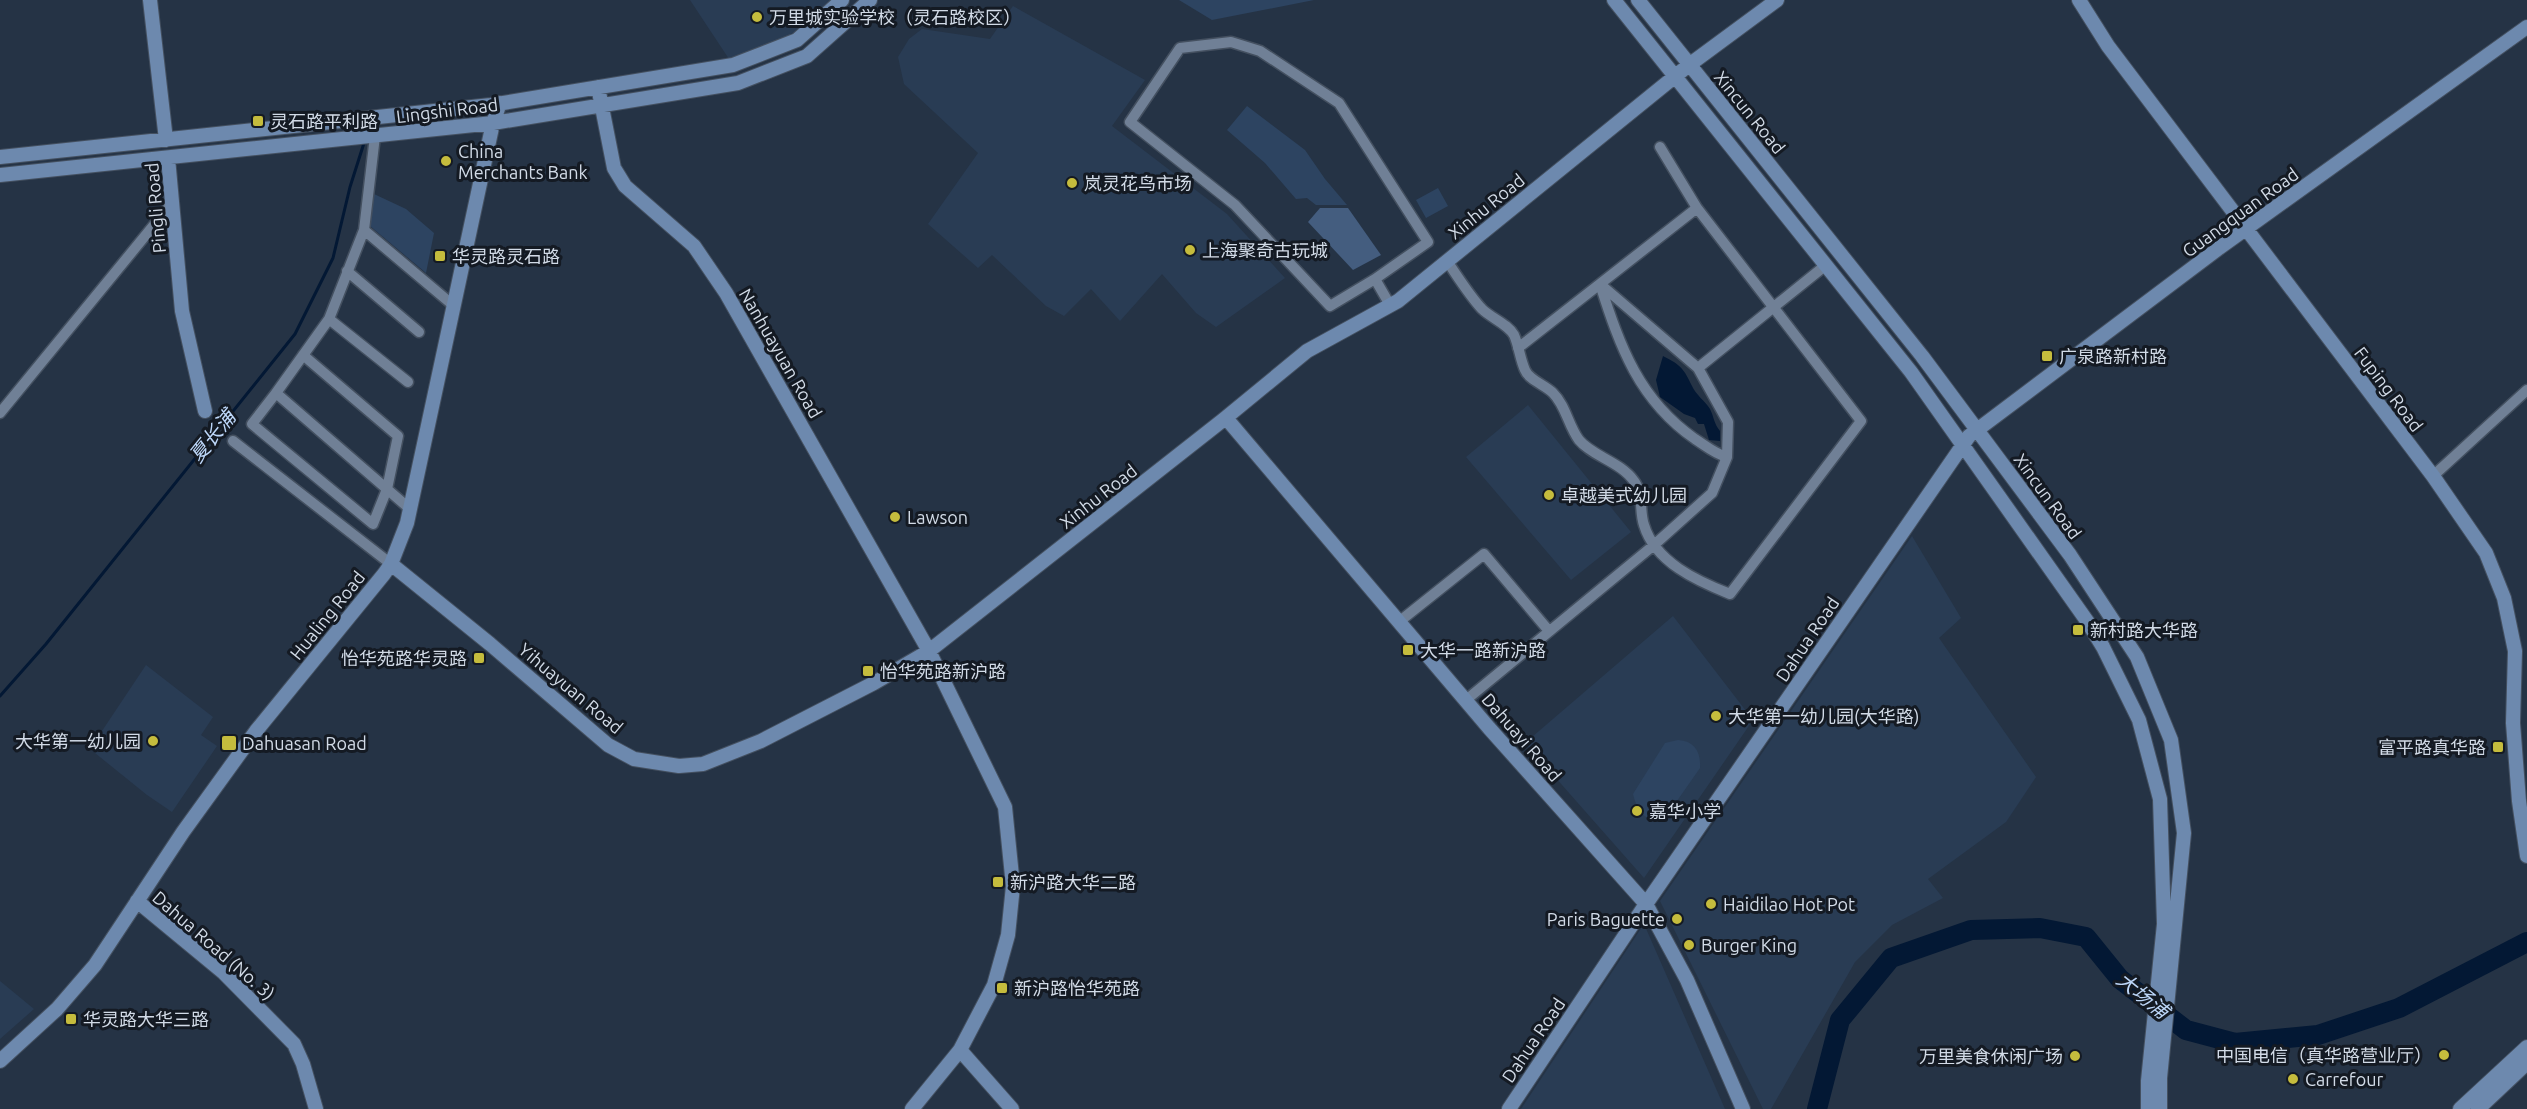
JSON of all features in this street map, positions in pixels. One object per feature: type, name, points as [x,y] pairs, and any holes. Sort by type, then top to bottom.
[{"type":"street","name":"Pingli Road","points":[[150,0],[182,311],[205,411]]},
{"type":"street","name":"Lingshi Road","points":[[0,157],[500,104],[733,65],[797,40],[842,0]]},
{"type":"street","name":"Lingshi Road","points":[[0,175],[493,123],[738,83],[807,56],[870,0]]},
{"type":"street","name":"Xincun Road","points":[[1614,0],[1911,372],[2103,647],[2139,720],[2160,799],[2165,969]]},
{"type":"street","name":"Xincun Road","points":[[1638,0],[1922,356],[2070,555],[2137,657],[2171,740],[2184,832],[2148,1109]]},
{"type":"street","name":"Xinhu Road","points":[[929,651],[1226,418],[1307,351],[1390,305],[1689,65],[1777,0]]},
{"type":"street","name":"Fuping Road","points":[[2079,0],[2108,46],[2433,477],[2486,553],[2504,598],[2515,651],[2514,731],[2519,801],[2527,856]]},
{"type":"street","name":"Guangquan Road","points":[[1977,429],[2245,230],[2527,27]]},
{"type":"street","points":[[1231,42],[1260,51],[1339,103],[1428,242],[1375,279],[1330,306],[1235,205],[1130,122],[1180,48],[1231,42]]},
{"type":"street","name":"Nanhuayuan Road","points":[[598,87],[614,168],[626,186],[694,246],[726,292],[929,651]]},
{"type":"street","name":"Hualing Road","points":[[0,1061],[57,1009],[95,964],[183,832],[256,731],[391,564],[410,509],[493,123],[500,104]]},
{"type":"street","points":[[303,355],[398,436],[387,489],[373,524],[252,424],[329,319],[364,230],[375,136]]},
{"type":"street","points":[[1447,261],[1483,310],[1513,334],[1526,373],[1552,391],[1563,406],[1570,427],[1581,442],[1612,461],[1635,481],[1642,502],[1643,523],[1649,538],[1668,561],[1699,582],[1730,594],[1861,421],[1697,208],[1660,147]]},
{"type":"street","points":[[0,413],[172,203]]},
{"type":"street","points":[[1518,348],[1697,208]]},
{"type":"street","points":[[364,230],[454,306]]},
{"type":"street","points":[[1698,368],[1826,265]]},
{"type":"street","points":[[347,272],[419,332]]},
{"type":"street","points":[[1375,279],[1390,305]]},
{"type":"street","points":[[1466,700],[1712,493],[1727,458],[1728,422],[1698,368],[1600,284]]},
{"type":"street","points":[[1600,284],[1617,339],[1636,376],[1657,406],[1685,432],[1717,454],[1727,458]]},
{"type":"street","points":[[329,319],[408,382]]},
{"type":"street","points":[[2433,477],[2527,390]]},
{"type":"street","points":[[276,393],[410,509]]},
{"type":"street","name":"Dahuayi Road","points":[[1226,418],[1466,700],[1646,904],[1687,980],[1743,1109]]},
{"type":"street","name":"Dahua Road","points":[[1509,1109],[1646,904],[1962,445],[1977,429]]},
{"type":"street","name":"Yihuayuan Road","points":[[233,441],[490,644],[608,745],[634,759],[668,764],[704,764],[761,741],[874,683],[929,651]]},
{"type":"street","points":[[1400,621],[1484,554],[1549,631]]},
{"type":"street","points":[[912,1109],[960,1050],[994,985],[1008,935],[1013,886],[1005,807],[929,651]]},
{"type":"street","name":"Dahua Road (No. 3)","points":[[137,901],[231,979],[294,1044],[303,1064],[316,1109]]},
{"type":"street","name":"Xincun Road","points":[[2157,1047],[2160,1109]]},
{"type":"street","points":[[2460,1109],[2527,1047]]},
{"type":"street","points":[[960,1050],[1012,1109]]},
{"type":"street","points":[[2478,1109],[2527,1063]]},
{"type":"shaded area","name":"万里城实验学校（灵石路校区）","points":[[690,0],[832,0],[794,34],[729,59]]},
{"type":"shaded area","points":[[1179,0],[1314,0],[1212,20]]},
{"type":"shaded area","name":"岚灵花鸟市场","points":[[1013,6],[1145,80],[1112,126],[1227,214],[1285,278],[1216,327],[1196,313],[1162,274],[1120,321],[1091,289],[1064,316],[1046,306],[992,255],[978,268],[928,224],[978,153],[904,84],[898,57],[909,39],[922,29],[990,39]]},
{"type":"shaded area","points":[[1247,106],[1305,150],[1347,205],[1316,205],[1307,198],[1296,199],[1265,163],[1227,130]]},
{"type":"shaded area","points":[[1438,188],[1448,206],[1426,218],[1416,200]]},
{"type":"shaded area","points":[[374,194],[406,209],[434,233],[426,273],[370,226]]},
{"type":"shaded area","points":[[1320,208],[1348,208],[1381,255],[1353,270],[1308,222]]},
{"type":"shaded area","points":[[1663,356],[1681,368],[1710,409],[1720,431],[1720,441],[1709,440],[1704,424],[1698,424],[1695,418],[1684,414],[1660,397],[1656,380]]},
{"type":"shaded area","name":"卓越美式幼儿园","points":[[1528,405],[1631,532],[1571,580],[1466,457]]},
{"type":"shaded area","points":[[1912,536],[1961,618],[1939,638],[2036,777],[2006,822],[1928,879],[1943,898],[1892,925],[1855,962],[1771,1109],[1763,1109],[1660,901]]},
{"type":"shaded area","name":"嘉华小学","points":[[1673,616],[1753,720],[1644,878],[1525,743]]},
{"type":"shaded area","name":"大华第一幼儿园","points":[[146,665],[213,717],[201,735],[217,746],[172,812],[90,749]]},
{"type":"shaded area","points":[[1678,740],[1688,742],[1695,748],[1698,752],[1700,768],[1665,818],[1652,819],[1643,815],[1633,794],[1665,743]]},
{"type":"shaded area","points":[[1644,924],[1725,1109],[1521,1109]]},
{"type":"shaded area","points":[[0,981],[34,1009],[0,1039]]},
{"type":"waterway","name":"夏长浦","points":[[0,696],[46,644],[295,334],[333,258],[350,187],[364,143]]},
{"type":"waterway","name":"大场浦","points":[[1817,1109],[1840,1020],[1891,958],[1971,930],[2040,928],[2086,937],[2120,979],[2186,1030],[2235,1043],[2318,1035],[2399,1008],[2527,942]]},
{"type":"place","name":"万里城实验学校（灵石路校区）","points":[[757,17]]},
{"type":"place","name":"灵石路平利路","points":[[258,121]]},
{"type":"place","name":"China Merchants Bank","points":[[446,161]]},
{"type":"place","name":"岚灵花鸟市场","points":[[1072,183]]},
{"type":"place","name":"上海聚奇古玩城","points":[[1190,250]]},
{"type":"place","name":"华灵路灵石路","points":[[440,256]]},
{"type":"place","name":"广泉路新村路","points":[[2047,356]]},
{"type":"place","name":"卓越美式幼儿园","points":[[1549,495]]},
{"type":"place","name":"Lawson","points":[[895,517]]},
{"type":"place","name":"新村路大华路","points":[[2078,630]]},
{"type":"place","name":"大华一路新沪路","points":[[1408,650]]},
{"type":"place","name":"怡华苑路华灵路","points":[[479,658]]},
{"type":"place","name":"怡华苑路新沪路","points":[[868,671]]},
{"type":"place","name":"大华第一幼儿园(大华路)","points":[[1716,716]]},
{"type":"place","name":"大华第一幼儿园","points":[[153,741]]},
{"type":"place","name":"Dahuasan Road","points":[[229,743]]},
{"type":"place","name":"富平路真华路","points":[[2498,747]]},
{"type":"place","name":"嘉华小学","points":[[1637,811]]},
{"type":"place","name":"新沪路大华二路","points":[[998,882]]},
{"type":"place","name":"Haidilao Hot Pot","points":[[1711,904]]},
{"type":"place","name":"Paris Baguette","points":[[1677,919]]},
{"type":"place","name":"Burger King","points":[[1689,945]]},
{"type":"place","name":"新沪路怡华苑路","points":[[1002,988]]},
{"type":"place","name":"华灵路大华三路","points":[[71,1019]]},
{"type":"place","name":"中国电信（真华路营业厅）","points":[[2444,1055]]},
{"type":"place","name":"万里美食休闲广场","points":[[2075,1056]]},
{"type":"place","name":"Carrefour","points":[[2293,1079]]}]
